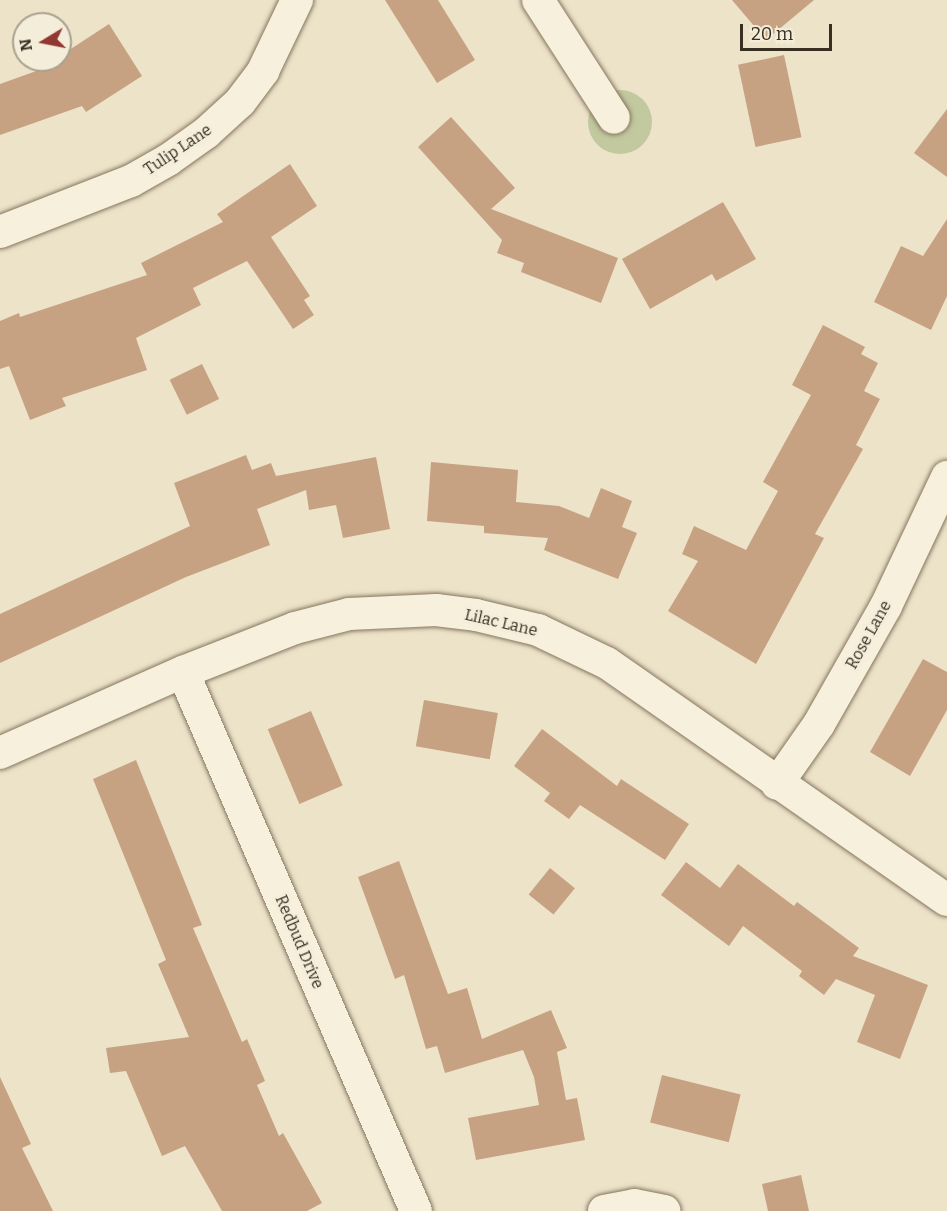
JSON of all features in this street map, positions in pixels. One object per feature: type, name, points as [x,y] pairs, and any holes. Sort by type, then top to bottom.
[{"type":"street","name":"Tulip Lane","points":[[0,232],[131,181],[168,160],[206,133],[240,102],[263,71],[297,0]]},
{"type":"street","points":[[538,0],[614,118]]},
{"type":"street","name":"Rose Lane","points":[[777,784],[819,724],[886,606],[947,477]]},
{"type":"street","name":"Lilac Lane","points":[[0,753],[183,672],[295,628],[349,614],[436,610],[477,615],[538,630],[607,663],[777,784],[947,900]]},
{"type":"street","name":"Redbud Drive","points":[[183,672],[416,1211]]},
{"type":"street","points":[[604,1211],[634,1205],[664,1211]]},
{"type":"green space","points":[[620,90],[638,96],[646,104],[652,122],[646,140],[638,148],[620,154],[602,148],[594,140],[588,122],[594,104],[602,96]]},
{"type":"building","points":[[385,0],[438,0],[475,60],[437,83]]},
{"type":"building","points":[[732,0],[814,0],[766,40]]},
{"type":"building","points":[[109,24],[142,76],[86,112],[82,106],[0,135],[0,84],[33,72],[72,72],[72,48]]},
{"type":"building","points":[[784,55],[801,137],[755,147],[738,65]]},
{"type":"building","points":[[947,109],[947,177],[914,153]]},
{"type":"building","points":[[451,117],[515,188],[491,209],[618,258],[601,303],[521,272],[524,263],[497,253],[502,240],[418,147]]},
{"type":"building","points":[[290,164],[317,206],[271,237],[310,296],[304,300],[314,315],[293,329],[247,261],[193,288],[201,305],[136,338],[147,370],[62,398],[66,406],[30,420],[9,366],[0,369],[0,321],[19,313],[20,317],[147,275],[141,263],[223,222],[217,214]]},
{"type":"building","points":[[723,202],[756,259],[716,281],[712,274],[650,309],[622,259]]},
{"type":"building","points":[[947,219],[947,296],[931,330],[874,302],[901,246],[923,256]]},
{"type":"building","points":[[823,325],[865,347],[861,354],[878,363],[864,391],[880,399],[856,445],[863,449],[815,534],[824,538],[756,664],[668,611],[698,561],[682,554],[694,526],[746,550],[778,491],[763,482],[811,395],[792,385]]},
{"type":"building","points":[[202,364],[219,399],[187,415],[170,380]]},
{"type":"building","points":[[246,455],[252,470],[271,463],[276,476],[376,457],[390,529],[343,538],[336,505],[309,510],[306,490],[257,509],[270,545],[186,577],[0,663],[0,614],[190,526],[174,483]]},
{"type":"building","points":[[431,462],[518,470],[516,502],[559,506],[589,518],[601,488],[632,501],[622,527],[637,533],[618,579],[544,550],[548,538],[484,533],[484,526],[427,521]]},
{"type":"building","points":[[923,659],[947,672],[947,710],[910,776],[870,752]]},
{"type":"building","points":[[424,700],[498,713],[490,759],[416,746]]},
{"type":"building","points":[[311,711],[343,786],[299,804],[268,729]]},
{"type":"building","points":[[542,729],[617,786],[621,779],[689,824],[665,860],[580,805],[569,819],[544,801],[550,793],[514,766]]},
{"type":"building","points":[[136,760],[202,925],[193,928],[242,1042],[247,1039],[265,1081],[257,1085],[279,1136],[283,1133],[322,1203],[307,1211],[222,1211],[185,1146],[162,1156],[126,1071],[110,1073],[106,1048],[189,1037],[158,964],[166,960],[93,779]]},
{"type":"building","points":[[399,861],[448,994],[467,988],[482,1039],[551,1010],[567,1048],[557,1052],[566,1100],[577,1098],[585,1140],[476,1160],[468,1118],[539,1105],[534,1077],[523,1050],[445,1073],[437,1046],[426,1049],[404,975],[395,979],[358,877]]},
{"type":"building","points":[[686,862],[720,888],[738,864],[794,906],[797,902],[859,948],[853,956],[928,985],[900,1059],[857,1042],[875,995],[836,979],[824,995],[799,976],[802,971],[743,926],[729,946],[661,895]]},
{"type":"building","points":[[550,868],[575,888],[553,915],[529,894]]},
{"type":"building","points":[[662,1075],[741,1095],[729,1142],[650,1123]]},
{"type":"building","points":[[0,1077],[31,1144],[22,1148],[53,1211],[0,1211]]},
{"type":"building","points":[[801,1175],[809,1211],[768,1211],[762,1184]]}]
